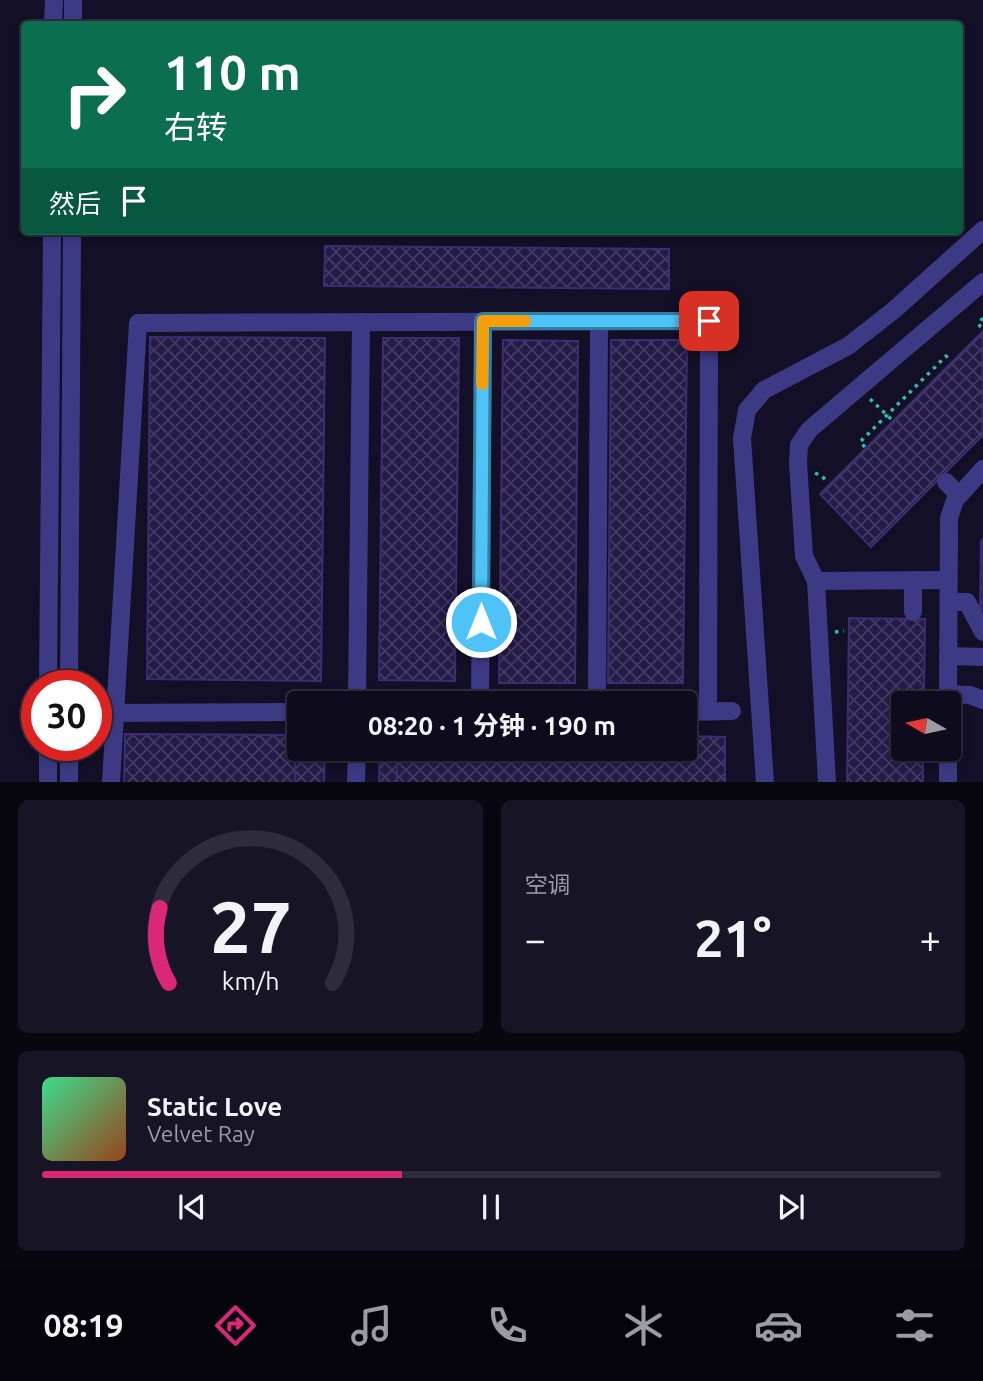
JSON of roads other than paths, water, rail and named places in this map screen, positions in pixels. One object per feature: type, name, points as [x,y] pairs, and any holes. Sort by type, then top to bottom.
[{"type":"street","points":[[53,21],[54,0]]},
{"type":"street","points":[[73,0],[73,21]]},
{"type":"street","points":[[765,782],[742,438],[747,410],[764,390],[848,346],[894,310],[983,230]]},
{"type":"street","points":[[48,670],[52,235]]},
{"type":"street","points":[[69,670],[72,235]]},
{"type":"street","points":[[827,782],[816,581],[804,556],[799,445],[809,430],[983,282]]},
{"type":"street","points":[[480,691],[483,321]]},
{"type":"street","points":[[597,691],[599,321]]},
{"type":"street","points":[[111,782],[138,323],[709,321],[708,712]]},
{"type":"street","points":[[357,691],[361,322]]},
{"type":"street","points":[[948,691],[949,518],[959,495],[983,470]]},
{"type":"street","points":[[946,482],[959,495]]},
{"type":"street","points":[[913,580],[913,612]]},
{"type":"street","points":[[816,581],[948,580]]},
{"type":"street","points":[[948,602],[967,603],[981,625]]},
{"type":"street","points":[[948,656],[983,657]]},
{"type":"street","points":[[961,697],[970,695],[983,700]]},
{"type":"street","points":[[697,712],[732,711]]},
{"type":"street","points":[[112,713],[287,712]]},
{"type":"street","points":[[48,761],[48,782]]},
{"type":"street","points":[[69,761],[69,782]]},
{"type":"street","points":[[356,782],[357,761]]},
{"type":"street","points":[[948,761],[948,782]]}]
